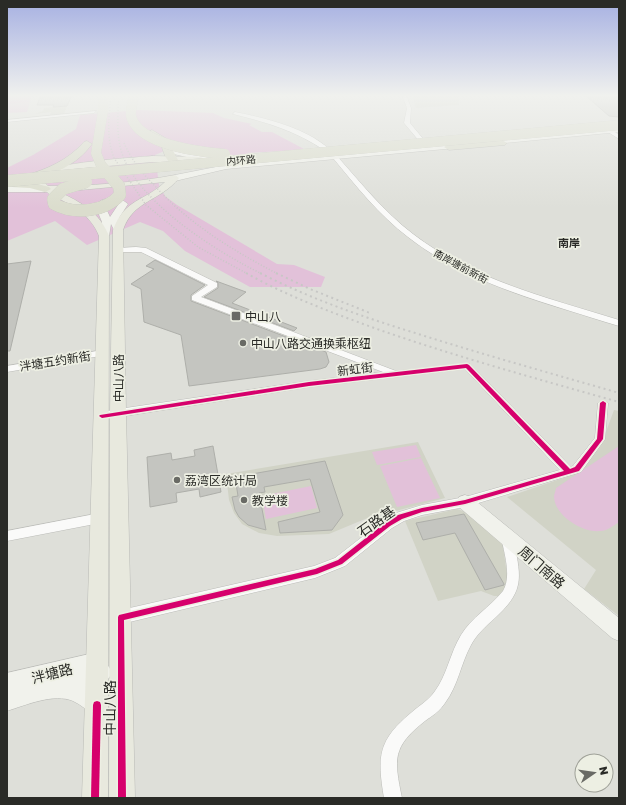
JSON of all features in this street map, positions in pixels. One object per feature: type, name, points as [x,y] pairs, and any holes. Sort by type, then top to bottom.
[{"type":"highway","points":[[14,182],[67,163],[88,144],[93,133]]},
{"type":"highway","points":[[99,133],[96,156],[101,165],[112,177],[114,179],[116,182],[119,186],[120,195],[113,202],[95,209],[75,210],[60,208],[53,202],[55,194],[65,188],[80,183],[107,180],[113,179],[114,179],[118,178],[253,166],[323,153]]},
{"type":"highway","points":[[145,133],[153,138],[193,150],[225,154],[265,154],[415,141]]},
{"type":"highway","points":[[151,133],[164,141],[173,160]]},
{"type":"highway","name":"内环路","points":[[14,182],[415,141],[547,133]]},
{"type":"highway","name":"内环路","points":[[14,182],[323,153],[564,133]]},
{"type":"highway","points":[[449,147],[502,143],[583,133]]},
{"type":"highway","points":[[14,182],[45,189]]},
{"type":"main road","points":[[176,176],[201,163],[225,159],[560,133]]},
{"type":"main road","points":[[168,150],[191,156],[225,159],[459,143],[568,133]]},
{"type":"main road","points":[[55,168],[41,178],[40,183],[45,189],[65,190],[152,182],[216,168],[449,147],[583,133]]},
{"type":"main road","points":[[542,135],[557,136]]},
{"type":"main road","points":[[14,182],[55,168],[74,166],[144,160],[173,160],[201,163],[293,157],[415,141]]},
{"type":"main road","points":[[449,147],[459,143]]},
{"type":"main road","points":[[323,153],[335,157]]},
{"type":"main road","points":[[293,157],[310,159]]},
{"type":"main road","points":[[173,160],[177,167],[176,176]]},
{"type":"main road","name":"中山八路","points":[[95,798],[100,518],[110,415],[118,230],[121,219],[130,208],[164,188],[176,176]]},
{"type":"main road","name":"中山八路","points":[[45,189],[72,202],[89,213],[100,224],[104,236],[103,353],[110,415],[121,617],[122,798]]},
{"type":"main road","points":[[104,236],[107,222],[100,207],[102,203],[116,200],[123,204],[114,218],[118,230]]},
{"type":"main road","name":"周门南路","points":[[465,502],[619,631]]},
{"type":"main road","points":[[7,700],[44,690],[98,669],[121,654]]},
{"type":"main road","name":"泮塘路","points":[[7,684],[98,669]]},
{"type":"main road","points":[[44,690],[72,690],[82,693],[97,705]]},
{"type":"street","points":[[295,133],[316,142],[323,153]]},
{"type":"street","points":[[411,133],[415,141]]},
{"type":"street","name":"南岸塘前新街","points":[[335,157],[360,187],[392,220],[412,237],[444,258],[478,276],[505,287],[619,323]]},
{"type":"street","points":[[118,250],[143,250],[214,285],[195,298],[396,374]]},
{"type":"street","name":"泮塘五约新街","points":[[7,369],[103,353]]},
{"type":"street","name":"新虹街","points":[[110,415],[310,384],[467,366],[568,471]]},
{"type":"street","name":"石路基","points":[[121,617],[325,568],[349,556],[400,516],[422,510],[465,502],[577,469],[600,439],[603,403]]},
{"type":"street","points":[[7,536],[100,518]]},
{"type":"street","points":[[393,798],[387,757],[393,741],[439,699],[448,684],[456,662],[471,632],[508,595],[513,582],[507,536]]},
{"type":"shaded area","points":[[70,133],[273,133],[305,150],[246,153],[253,155],[215,156],[174,147],[155,155],[159,185],[165,196],[177,205],[277,264],[294,265],[325,277],[321,287],[250,287],[185,251],[163,231],[140,222],[87,245],[55,221],[7,241],[7,168],[33,155]]},
{"type":"shaded area","points":[[614,410],[619,411],[619,616],[584,589],[596,570],[507,497],[578,473],[603,440]]},
{"type":"shaded area","points":[[418,442],[445,498],[365,519],[329,534],[277,536],[259,533],[242,524],[234,513],[229,500],[226,474]]},
{"type":"shaded area","points":[[416,445],[421,457],[377,465],[372,452]]},
{"type":"shaded area","points":[[619,446],[619,522],[603,531],[593,531],[578,526],[559,511],[554,497],[556,488]]},
{"type":"shaded area","points":[[421,458],[440,498],[397,507],[380,466]]},
{"type":"shaded area","points":[[311,486],[317,508],[266,519],[262,496]]},
{"type":"shaded area","points":[[457,509],[472,514],[502,539],[508,582],[501,596],[494,596],[481,591],[438,601],[405,521]]},
{"type":"building","name":"中山八路交通换乘枢纽","points":[[155,260],[205,285],[191,295],[191,301],[326,352],[329,362],[326,367],[189,386],[181,335],[144,322],[141,289],[131,284],[154,269],[146,266]]},
{"type":"building","points":[[31,261],[10,351],[7,351],[7,264]]},
{"type":"building","points":[[216,281],[246,292],[232,303],[297,328],[294,331],[204,297],[218,288],[218,283]]},
{"type":"building","points":[[213,446],[221,492],[200,497],[199,489],[176,493],[177,502],[150,507],[147,457],[171,453],[172,460],[195,456],[194,450]]},
{"type":"building","name":"教学楼","points":[[325,461],[343,515],[332,530],[280,533],[278,522],[320,512],[310,479],[264,487],[265,492],[259,493],[266,530],[248,525],[239,517],[235,510],[232,497],[238,496],[235,477]]},
{"type":"building","points":[[464,514],[504,585],[485,590],[455,533],[423,540],[416,523]]},
{"type":"railway","points":[[109,133],[111,150],[114,158],[146,205],[198,247],[248,274]]},
{"type":"railway","points":[[118,133],[121,150],[129,169],[143,188],[160,206],[201,239],[262,274]]},
{"type":"railway","points":[[124,143],[141,171],[167,199],[196,224],[228,246],[277,274]]},
{"type":"railway","points":[[248,274],[294,297],[377,329],[467,358],[619,402]]},
{"type":"railway","points":[[262,274],[335,306],[373,320],[619,393]]},
{"type":"railway","points":[[277,274],[310,289],[370,313]]},
{"type":"cycle path","points":[[102,416],[309,384],[467,366],[568,471]]},
{"type":"cycle path","points":[[122,798],[121,617],[315,572],[340,562],[388,524],[400,517],[422,510],[465,502],[577,469],[600,439],[603,403]]},
{"type":"cycle path","points":[[95,798],[97,705]]},
{"type":"place","name":"中山八","points":[[236,316]]},
{"type":"place","name":"中山八路交通换乘枢纽","points":[[243,343]]},
{"type":"place","name":"荔湾区统计局","points":[[177,480]]},
{"type":"place","name":"教学楼","points":[[244,500]]},
{"type":"district","name":"南岸","points":[[569,242]]}]
